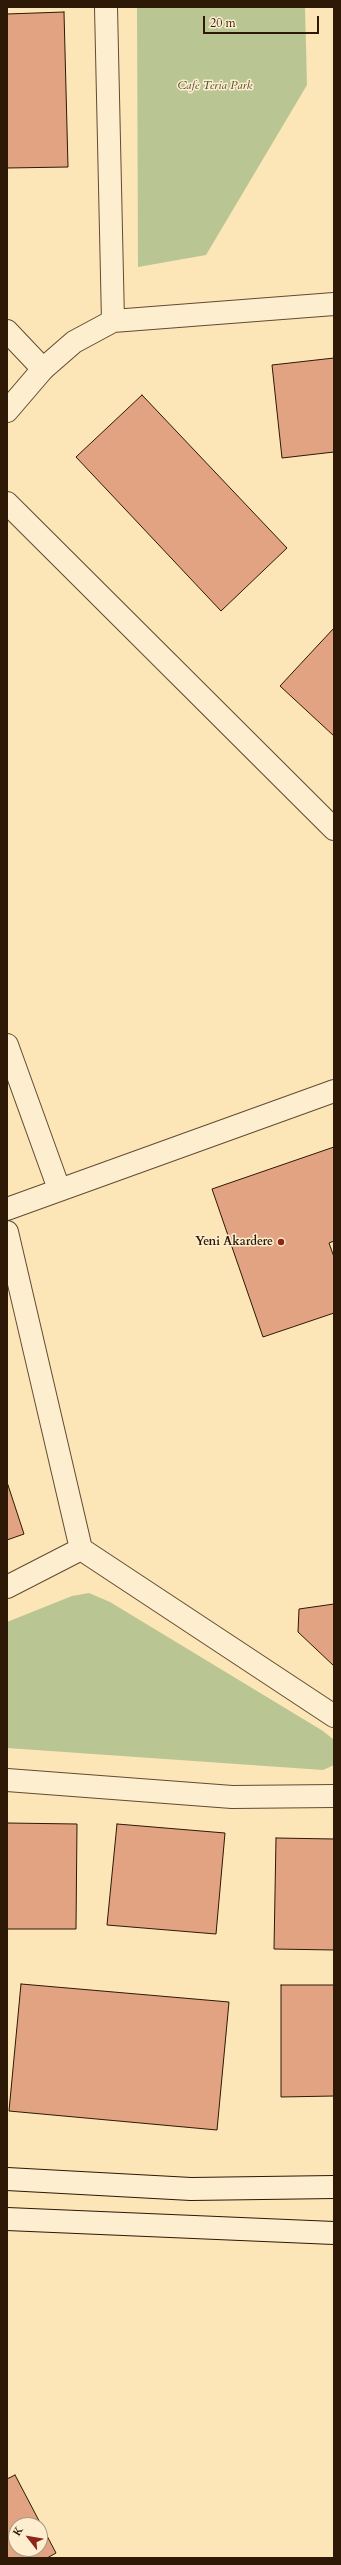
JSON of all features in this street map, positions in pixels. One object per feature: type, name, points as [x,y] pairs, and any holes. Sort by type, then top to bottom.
[{"type":"street","points":[[106,7],[113,321]]},
{"type":"street","points":[[7,411],[43,369],[74,342],[113,321],[334,304]]},
{"type":"street","points":[[7,332],[43,369]]},
{"type":"street","points":[[7,503],[334,829]]},
{"type":"street","points":[[7,1045],[59,1189]]},
{"type":"street","points":[[7,1209],[334,1091]]},
{"type":"street","points":[[7,1232],[81,1549],[334,1716]]},
{"type":"street","points":[[7,1587],[81,1549]]},
{"type":"street","points":[[7,1780],[232,1797],[334,1796]]},
{"type":"street","points":[[7,2179],[191,2189],[334,2187]]},
{"type":"street","points":[[7,2219],[334,2233]]},
{"type":"green space","name":"Cafe Teria Park","points":[[137,7],[305,7],[307,85],[206,255],[138,267]]},
{"type":"green space","points":[[89,1593],[110,1602],[323,1731],[334,1740],[334,1765],[323,1770],[7,1748],[7,1622],[72,1596]]},
{"type":"building","points":[[64,12],[68,167],[7,168],[7,14]]},
{"type":"building","points":[[334,358],[334,452],[282,458],[272,365]]},
{"type":"building","points":[[142,395],[287,548],[221,611],[76,457]]},
{"type":"building","points":[[334,628],[334,736],[280,686]]},
{"type":"building","name":"Yeni Akardere","points":[[334,1147],[334,1241],[329,1243],[334,1257],[334,1313],[263,1337],[212,1189]]},
{"type":"building","points":[[7,1482],[24,1534],[7,1540]]},
{"type":"building","points":[[334,1604],[334,1666],[298,1632],[299,1609]]},
{"type":"building","points":[[7,1823],[77,1824],[76,1929],[7,1929]]},
{"type":"building","points":[[117,1824],[225,1833],[216,1934],[107,1925]]},
{"type":"building","points":[[276,1838],[334,1839],[334,1950],[274,1949]]},
{"type":"building","points":[[21,1984],[229,2002],[217,2130],[9,2111]]},
{"type":"building","points":[[281,1985],[334,1985],[334,2096],[281,2097]]},
{"type":"building","points":[[15,2475],[37,2517],[8,2517],[8,2557],[48,2557],[48,2538],[56,2553],[47,2558],[7,2558],[7,2479]]},
{"type":"place","name":"Yeni Akardere","points":[[281,1242]]}]
